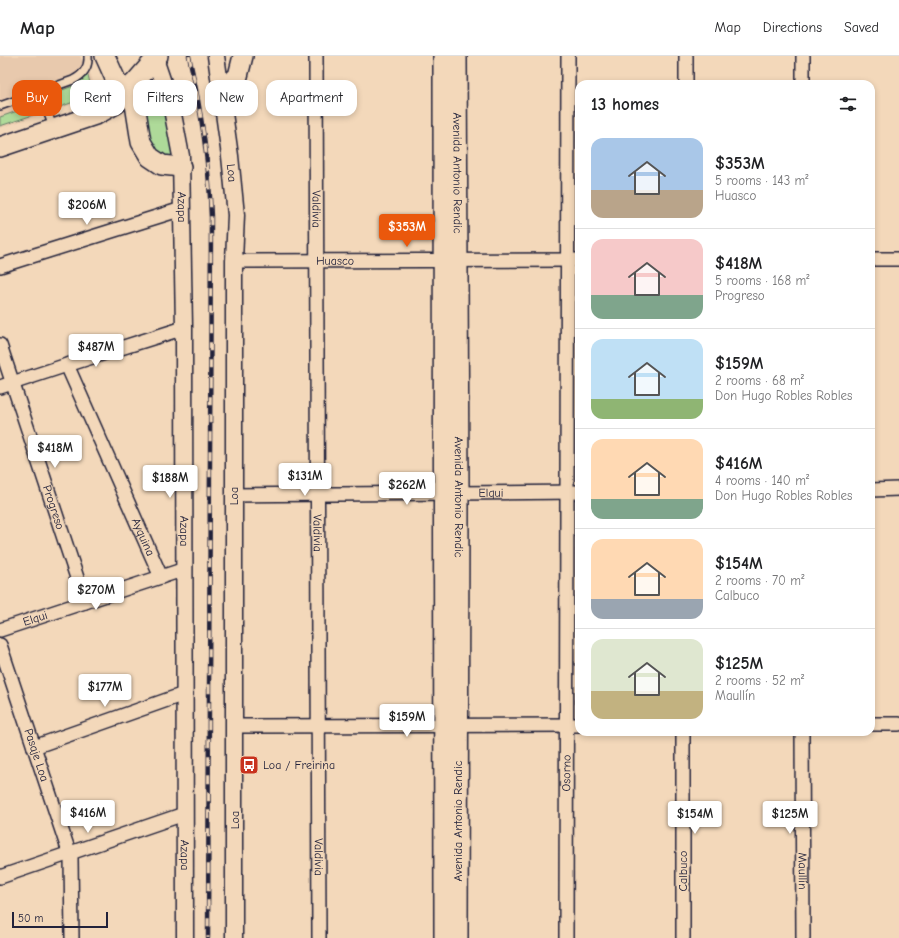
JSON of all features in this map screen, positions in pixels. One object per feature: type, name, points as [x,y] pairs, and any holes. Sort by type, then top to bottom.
[{"type":"main road","points":[[105,56],[128,91],[142,142],[150,157],[162,165],[181,167]]},
{"type":"main road","points":[[233,80],[238,76],[243,56]]},
{"type":"main road","name":"Avenida Antonio Rendic","points":[[443,56],[450,261],[451,725],[458,938]]},
{"type":"main road","name":"Avenida Antonio Rendic","points":[[450,261],[457,56]]},
{"type":"main road","points":[[0,147],[98,114],[116,104],[155,57]]},
{"type":"main road","name":"Avenida Antonio Rendic","points":[[444,938],[451,725]]},
{"type":"street","name":"Loa","points":[[216,56],[220,80]]},
{"type":"street","name":"Valdivia","points":[[316,56],[319,938]]},
{"type":"street","name":"Osorno","points":[[566,938],[573,725],[573,260],[568,56]]},
{"type":"street","points":[[686,56],[686,80]]},
{"type":"street","points":[[803,80],[804,56]]},
{"type":"street","name":"Azapa","points":[[155,57],[172,109],[181,156],[184,328],[185,938]]},
{"type":"street","name":"Loa","points":[[225,116],[236,216],[234,261],[234,938]]},
{"type":"street","points":[[0,266],[182,209]]},
{"type":"street","points":[[875,259],[899,259]]},
{"type":"street","name":"Huasco","points":[[234,261],[573,260]]},
{"type":"street","points":[[0,387],[184,328]]},
{"type":"street","name":"Progreso","points":[[0,345],[85,602]]},
{"type":"street","name":"Ayquina","points":[[66,365],[160,577]]},
{"type":"street","points":[[875,490],[899,490]]},
{"type":"street","name":"Elqui","points":[[234,495],[573,492]]},
{"type":"street","name":"Elqui","points":[[0,630],[184,569]]},
{"type":"street","name":"Pasaje Loa","points":[[0,645],[70,853],[72,938]]},
{"type":"street","points":[[34,747],[184,694]]},
{"type":"street","points":[[875,724],[899,724]]},
{"type":"street","points":[[235,726],[573,725]]},
{"type":"street","name":"Calbuco","points":[[683,736],[683,938]]},
{"type":"street","name":"Maullín","points":[[802,736],[803,938]]},
{"type":"street","points":[[0,877],[184,814]]},
{"type":"lane","points":[[62,84],[73,80],[85,71],[88,56]]},
{"type":"lane","points":[[0,106],[12,102]]},
{"type":"lane","points":[[49,116],[54,129]]},
{"type":"shaded area","points":[[0,56],[80,56],[92,80],[70,80],[70,105],[62,108],[62,80],[12,80],[12,116],[37,116],[0,128]]},
{"type":"green space","points":[[88,75],[89,80],[82,80]]},
{"type":"green space","points":[[70,87],[70,103],[62,106],[62,90]]},
{"type":"green space","points":[[12,113],[12,116],[30,116],[0,126],[0,117]]},
{"type":"green space","points":[[144,116],[164,116],[173,147],[172,155],[166,158],[156,155]]},
{"type":"railway","points":[[189,56],[204,136],[211,217],[208,938]]},
{"type":"place","name":"Loa / Freirina","points":[[249,765]]}]
